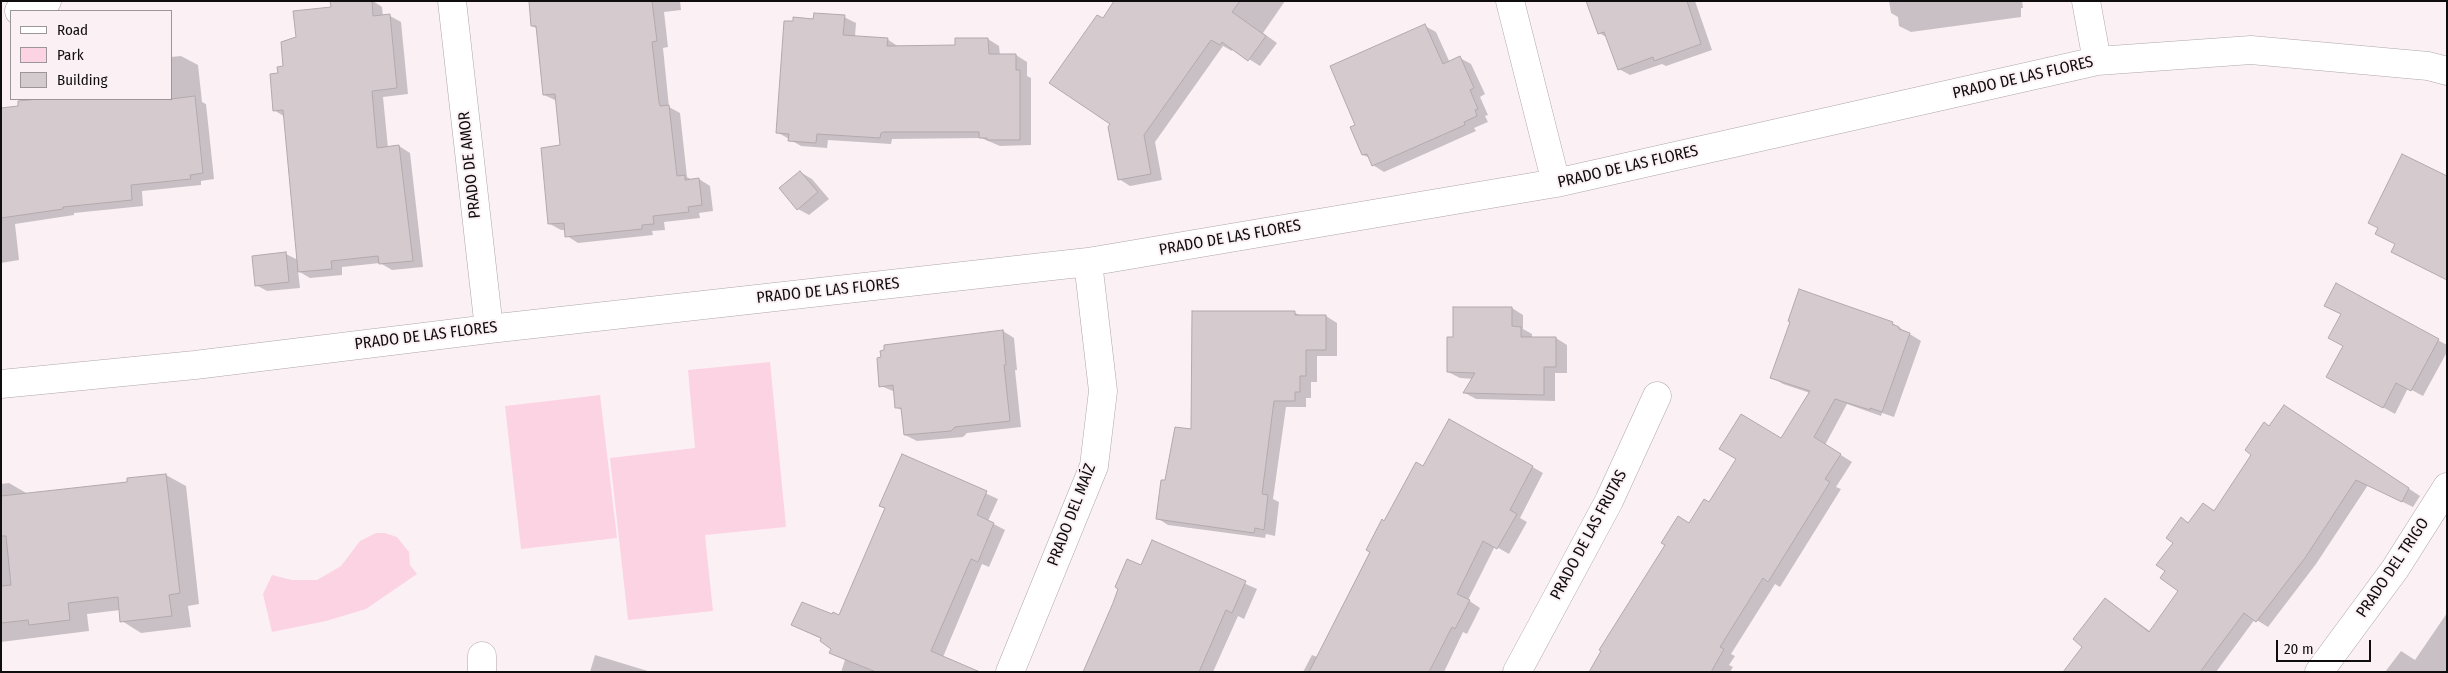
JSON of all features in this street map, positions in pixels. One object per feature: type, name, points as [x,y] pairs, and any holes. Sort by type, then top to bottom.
[{"type":"street","points":[[22,10],[47,1]]},
{"type":"street","name":"PRADO DE AMOR","points":[[452,1],[489,329]]},
{"type":"street","points":[[1510,1],[1556,183]]},
{"type":"street","points":[[2086,1],[2097,61]]},
{"type":"street","name":"PRADO DE LAS FLORES","points":[[1,384],[195,364],[1088,262],[1556,183],[2097,61],[2251,50],[2428,66],[2447,72]]},
{"type":"street","name":"PRADO DEL MAÍZ","points":[[1010,672],[1094,466],[1103,391],[1088,262]]},
{"type":"street","name":"PRADO DE LAS FRUTAS","points":[[1517,672],[1609,502],[1657,396]]},
{"type":"street","name":"PRADO DEL TRIGO","points":[[2320,672],[2395,569],[2447,487]]},
{"type":"green space","points":[[770,362],[786,527],[705,535],[713,611],[628,620],[610,458],[695,448],[688,370]]},
{"type":"green space","points":[[600,395],[617,538],[521,549],[505,406]]},
{"type":"green space","points":[[376,533],[385,533],[397,537],[409,552],[410,565],[417,574],[366,609],[326,621],[272,632],[263,594],[272,575],[292,580],[317,580],[341,566],[360,541]]},
{"type":"building","points":[[330,1],[372,1],[373,16],[390,14],[397,88],[372,91],[377,148],[399,145],[413,261],[379,264],[378,256],[331,261],[332,269],[298,272],[283,110],[273,111],[270,74],[278,73],[277,67],[283,66],[281,42],[296,37],[293,11],[331,7]]},
{"type":"building","points":[[529,1],[652,1],[657,41],[652,42],[659,102],[660,106],[669,105],[677,176],[685,175],[685,180],[699,178],[702,205],[688,207],[689,212],[653,216],[654,224],[642,225],[642,229],[565,237],[564,223],[548,224],[541,148],[560,145],[555,94],[543,95],[536,26],[531,26]]},
{"type":"building","points":[[1114,1],[1240,1],[1232,12],[1266,36],[1248,61],[1222,42],[1220,45],[1211,40],[1144,135],[1151,174],[1118,180],[1108,127],[1110,124],[1049,83],[1097,15],[1103,18]]},
{"type":"building","points":[[1586,1],[1687,1],[1701,44],[1654,61],[1653,57],[1618,70],[1604,32],[1598,34]]},
{"type":"building","points":[[814,13],[845,15],[843,35],[888,38],[887,46],[955,45],[955,38],[988,38],[989,54],[1016,54],[1016,70],[1020,70],[1020,140],[987,140],[987,138],[979,138],[979,132],[884,132],[881,133],[880,138],[817,134],[816,143],[788,141],[789,134],[776,133],[784,21],[793,21],[793,17],[813,19]]},
{"type":"building","points":[[1425,24],[1443,64],[1460,56],[1474,88],[1470,90],[1478,109],[1475,110],[1477,116],[1464,122],[1465,125],[1372,166],[1367,154],[1362,155],[1350,127],[1355,125],[1330,66]]},
{"type":"building","points":[[195,96],[203,173],[190,175],[191,179],[131,185],[132,200],[63,207],[63,209],[1,218],[1,108],[18,106],[18,101],[28,100],[172,99]]},
{"type":"building","points":[[2402,154],[2447,176],[2447,280],[2391,252],[2395,244],[2375,234],[2378,228],[2368,223]]},
{"type":"building","points":[[800,171],[818,192],[797,210],[779,188]]},
{"type":"building","points":[[286,252],[289,282],[255,286],[252,256]]},
{"type":"building","points":[[2336,283],[2439,339],[2411,391],[2396,383],[2383,408],[2326,377],[2343,346],[2328,338],[2341,314],[2324,306]]},
{"type":"building","points":[[1799,289],[1893,322],[1892,324],[1899,327],[1899,329],[1910,333],[1882,412],[1835,399],[1814,437],[1841,454],[1825,479],[1830,482],[1768,582],[1763,578],[1720,647],[1724,649],[1711,672],[1589,672],[1601,651],[1599,650],[1665,545],[1661,543],[1678,516],[1689,523],[1704,499],[1709,502],[1736,459],[1719,449],[1741,414],[1781,438],[1810,391],[1770,378],[1790,322],[1788,321]]},
{"type":"building","points":[[1453,307],[1512,307],[1512,326],[1521,327],[1521,337],[1556,337],[1556,367],[1544,367],[1544,395],[1463,393],[1475,373],[1447,372],[1447,337],[1453,337]]},
{"type":"building","points":[[1192,311],[1295,311],[1295,315],[1326,315],[1326,350],[1306,350],[1306,376],[1300,376],[1300,392],[1295,392],[1295,401],[1274,401],[1262,494],[1268,495],[1264,530],[1255,528],[1254,533],[1156,519],[1161,480],[1165,480],[1175,427],[1191,429]]},
{"type":"building","points":[[1003,330],[1006,365],[1004,365],[1010,421],[955,427],[951,431],[904,435],[901,408],[895,408],[893,385],[879,387],[877,358],[881,357],[880,351],[884,350],[884,345]]},
{"type":"building","points":[[2284,405],[2409,488],[2402,502],[2356,480],[2305,558],[2256,622],[2244,613],[2200,672],[2063,672],[2082,647],[2073,639],[2105,598],[2149,632],[2178,591],[2160,578],[2165,571],[2156,565],[2173,543],[2166,538],[2181,517],[2188,523],[2203,503],[2214,511],[2251,455],[2245,450],[2264,422],[2269,426]]},
{"type":"building","points":[[1449,419],[1533,466],[1510,510],[1517,514],[1497,549],[1483,541],[1457,594],[1470,600],[1455,629],[1452,627],[1429,672],[1309,672],[1370,552],[1366,550],[1382,519],[1384,521],[1416,462],[1423,466]]},
{"type":"building","points":[[902,454],[987,491],[977,515],[994,523],[978,562],[971,559],[931,651],[980,672],[876,672],[829,653],[831,649],[820,641],[821,638],[791,625],[802,602],[839,615],[885,508],[879,506]]},
{"type":"building","points":[[166,474],[180,593],[169,595],[172,616],[120,622],[118,597],[68,603],[70,620],[29,625],[28,620],[1,623],[1,586],[11,585],[6,536],[1,536],[1,496],[127,482],[127,478]]},
{"type":"building","points":[[1152,540],[1246,581],[1232,613],[1226,610],[1199,672],[1083,672],[1113,603],[1118,589],[1115,587],[1127,559],[1141,565]]}]
